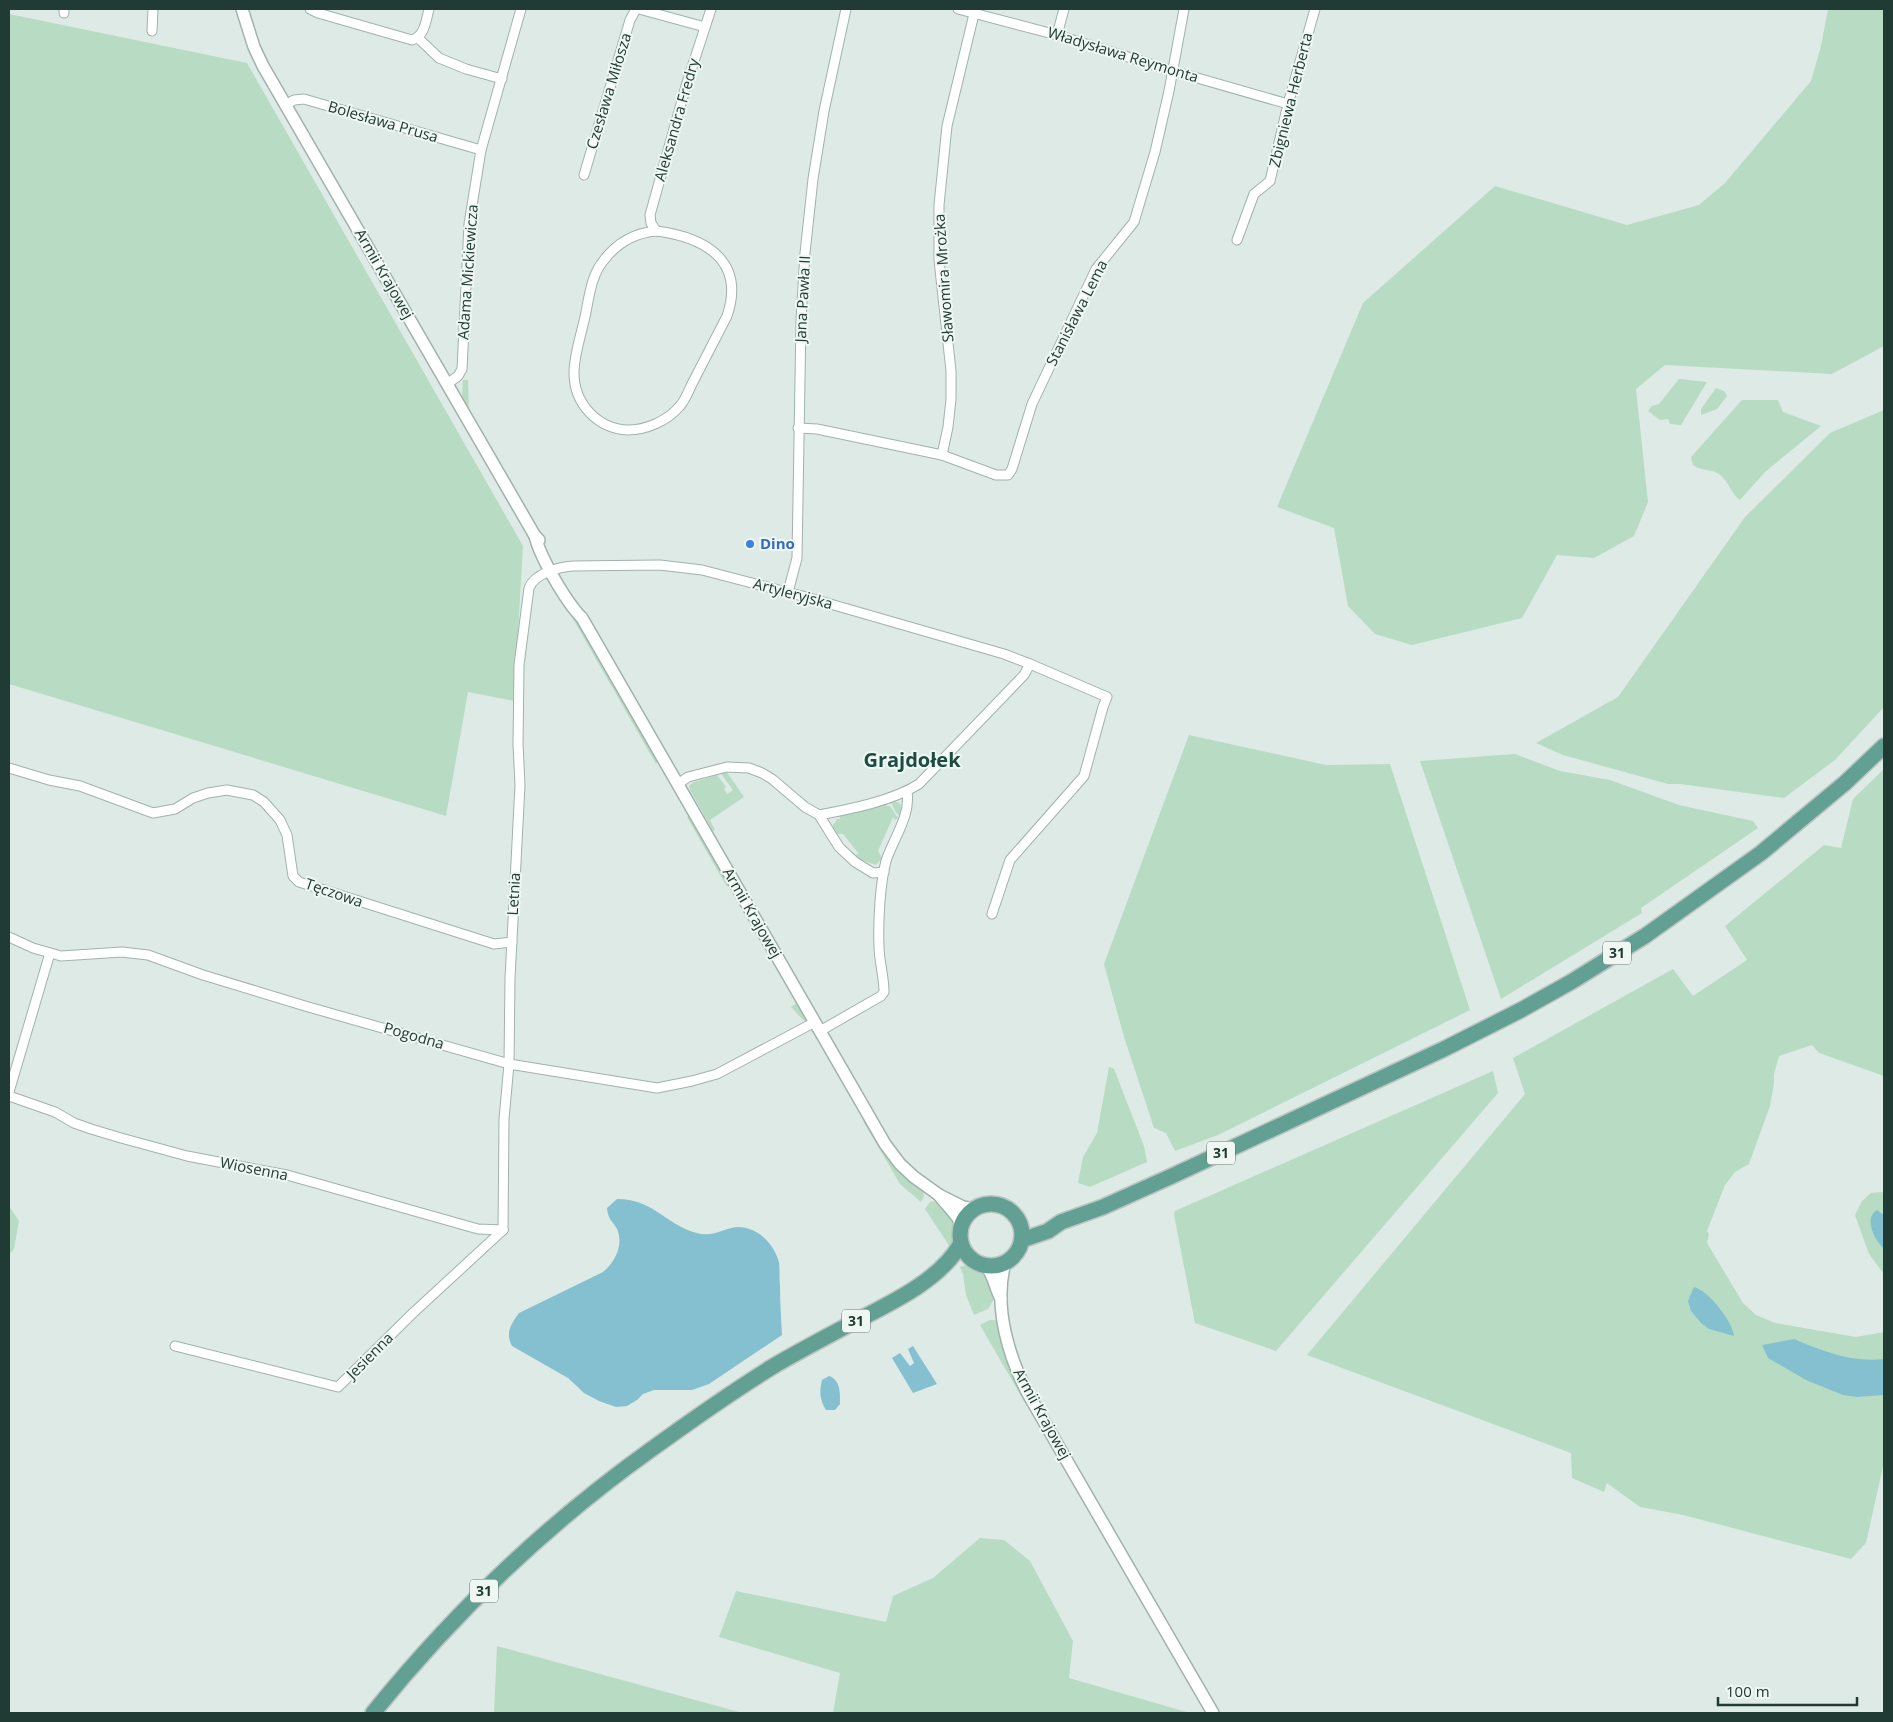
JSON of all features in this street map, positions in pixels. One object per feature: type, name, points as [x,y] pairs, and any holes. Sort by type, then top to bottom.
[{"type":"main road","name":"31","points":[[1022,1240],[1048,1230],[1061,1222],[1103,1207],[1444,1049],[1571,982],[1645,936],[1761,853],[1830,796],[1884,746]]},
{"type":"main road","points":[[979,1263],[967,1254],[960,1234],[967,1216],[975,1209],[989,1204],[999,1205],[1012,1212],[1019,1221],[1022,1230],[1022,1240],[1016,1254],[1005,1263]]},
{"type":"main road","name":"31","points":[[1019,1221],[1036,1224],[1061,1222]]},
{"type":"main road","name":"31","points":[[939,1271],[962,1243]]},
{"type":"main road","name":"31","points":[[374,1713],[419,1659],[497,1577],[556,1523],[607,1482],[705,1411],[772,1368],[887,1305],[939,1271],[967,1260],[992,1266],[1005,1263]]},
{"type":"street","points":[[152,31],[153,9]]},
{"type":"street","name":"Armii Krajowej","points":[[242,9],[257,54],[285,105],[535,536],[538,549],[555,570],[579,606],[582,618],[892,1155],[914,1177],[939,1195],[963,1207],[975,1209]]},
{"type":"street","points":[[310,9],[318,13],[412,40],[422,34],[429,9]]},
{"type":"street","name":"Adama Mickiewicza","points":[[447,384],[458,376],[463,366],[469,224],[481,150],[521,9]]},
{"type":"street","name":"Czesława Miłosza","points":[[584,175],[630,20],[637,9],[705,27]]},
{"type":"street","name":"Aleksandra Fredry","points":[[656,231],[651,223],[650,215],[686,86],[711,9]]},
{"type":"street","name":"Jana Pawła II","points":[[788,592],[797,558],[798,428],[802,300],[813,178],[824,111],[846,9]]},
{"type":"street","name":"Władysława Reymonta","points":[[958,9],[1057,35],[1172,71],[1288,104]]},
{"type":"street","points":[[1057,35],[1064,9]]},
{"type":"street","name":"Stanisława Lema","points":[[942,455],[996,475],[1008,475],[1014,463],[1032,404],[1096,269],[1134,222],[1155,152],[1184,9]]},
{"type":"street","name":"Zbigniewa Herberta","points":[[1237,240],[1254,194],[1270,181],[1288,104],[1315,9]]},
{"type":"street","name":"Sławomira Mrożka","points":[[942,455],[948,427],[951,372],[939,260],[939,205],[947,126],[974,14]]},
{"type":"street","points":[[418,38],[433,54],[446,62],[502,80]]},
{"type":"street","name":"Bolesława Prusa","points":[[285,105],[294,100],[304,99],[481,150]]},
{"type":"street","points":[[656,231],[695,241],[719,255],[730,276],[731,303],[727,316],[680,407],[654,425],[639,430],[618,430],[596,420],[588,412],[576,389],[574,376],[575,361],[593,281],[598,269],[609,254],[627,240],[637,235],[656,231]]},
{"type":"street","points":[[798,428],[817,429],[942,455]]},
{"type":"street","name":"Artyleryjska","points":[[555,570],[573,566],[660,565],[702,570],[903,624],[1030,664],[1107,698],[1102,707],[1084,776],[1010,860],[992,914]]},
{"type":"street","name":"Letnia","points":[[502,1230],[504,1119],[509,1064],[512,942],[520,785],[518,744],[519,664],[529,588],[535,580],[555,570]]},
{"type":"street","points":[[819,815],[907,792],[919,784],[1024,676],[1030,664]]},
{"type":"street","points":[[678,784],[688,777],[727,766],[749,768],[772,779],[806,807],[819,815],[839,847],[855,862],[873,874],[884,872]]},
{"type":"street","name":"Tęczowa","points":[[9,768],[49,780],[80,786],[153,813],[174,809],[193,798],[208,793],[227,790],[253,795],[264,802],[280,820],[287,835],[293,876],[299,882],[494,944],[512,942]]},
{"type":"street","points":[[817,1026],[881,996],[884,992],[879,939],[884,872],[886,861],[906,809],[907,792]]},
{"type":"street","name":"Pogodna","points":[[9,937],[33,948],[61,956],[122,952],[148,955],[203,975],[305,1006],[509,1064],[657,1088],[717,1074],[817,1026]]},
{"type":"street","points":[[9,1092],[50,953]]},
{"type":"street","name":"Wiosenna","points":[[9,1096],[55,1112],[83,1126],[121,1138],[188,1156],[287,1175],[478,1229],[502,1230]]},
{"type":"street","name":"Armii Krajowej","points":[[939,1195],[947,1207],[957,1216],[962,1225]]},
{"type":"street","name":"Jesienna","points":[[175,1346],[338,1387],[412,1313],[502,1230]]},
{"type":"street","name":"Armii Krajowej","points":[[979,1263],[990,1271],[995,1288],[1001,1299]]},
{"type":"street","name":"Armii Krajowej","points":[[1005,1263],[1001,1299],[1008,1344],[1016,1369],[1213,1713]]},
{"type":"green space","points":[[1828,9],[1884,9],[1884,346],[1832,374],[1665,365],[1636,389],[1648,502],[1634,536],[1594,558],[1557,555],[1522,618],[1412,645],[1375,634],[1348,606],[1334,528],[1277,507],[1363,303],[1495,186],[1627,225],[1699,205],[1725,183],[1811,81],[1821,46]]},
{"type":"green space","points":[[9,14],[247,63],[523,546],[514,701],[468,692],[446,816],[9,684]]},
{"type":"green space","points":[[1679,379],[1707,382],[1681,425],[1670,424],[1668,419],[1660,420],[1648,411],[1652,406],[1659,404]]},
{"type":"green space","points":[[463,380],[468,380],[469,414],[462,397]]},
{"type":"green space","points":[[1716,388],[1724,391],[1727,396],[1717,409],[1701,415],[1701,409]]},
{"type":"green space","points":[[1742,400],[1778,400],[1783,412],[1821,426],[1765,472],[1740,500],[1722,477],[1716,472],[1693,465],[1691,457]]},
{"type":"green space","points":[[1884,410],[1884,707],[1835,760],[1784,798],[1668,784],[1563,755],[1536,743],[1618,697],[1745,517],[1830,433]]},
{"type":"green space","points":[[568,608],[580,624],[658,760],[656,764],[568,610]]},
{"type":"green space","points":[[1189,735],[1326,765],[1390,764],[1470,1010],[1218,1135],[1175,1151],[1166,1133],[1154,1128],[1124,1037],[1104,964]]},
{"type":"green space","points":[[1515,754],[1560,771],[1610,780],[1679,805],[1753,821],[1758,828],[1641,908],[1642,913],[1501,999],[1420,761]]},
{"type":"green space","points":[[1884,769],[1884,1076],[1819,1053],[1812,1045],[1779,1056],[1774,1074],[1770,1106],[1749,1164],[1735,1172],[1725,1185],[1707,1231],[1709,1234],[1707,1243],[1743,1303],[1756,1315],[1775,1323],[1856,1337],[1884,1332],[1884,1462],[1866,1543],[1851,1559],[1683,1515],[1640,1507],[1607,1483],[1604,1492],[1572,1478],[1571,1453],[1307,1355],[1525,1094],[1513,1058],[1673,969],[1693,996],[1747,960],[1725,926],[1824,845],[1841,848],[1853,799]]},
{"type":"green space","points":[[726,771],[744,797],[710,820],[715,830],[713,831],[689,786],[694,782],[717,775],[726,787],[724,789],[727,794],[733,790],[722,775],[722,772]]},
{"type":"green space","points":[[891,802],[900,803],[901,816],[896,813]]},
{"type":"green space","points":[[885,803],[886,806],[890,806],[898,818],[895,820],[893,817],[878,851],[882,858],[876,865],[864,861],[862,863],[852,855],[859,854],[843,834],[837,834],[832,827],[837,819],[840,819],[839,815]]},
{"type":"green space","points":[[689,816],[730,883],[727,887],[687,817]]},
{"type":"green space","points":[[798,1002],[806,1018],[805,1022],[791,1007]]},
{"type":"green space","points":[[1109,1067],[1114,1069],[1144,1146],[1147,1162],[1090,1187],[1078,1183],[1083,1157],[1097,1133]]},
{"type":"green space","points":[[1493,1071],[1498,1093],[1276,1351],[1195,1323],[1174,1215],[1175,1211]]},
{"type":"green space","points":[[866,1120],[923,1190],[924,1196],[921,1202],[900,1184],[863,1121]]},
{"type":"green space","points":[[1884,1192],[1884,1274],[1869,1254],[1855,1215],[1862,1201],[1871,1193]]},
{"type":"green space","points":[[936,1201],[948,1212],[955,1222],[956,1234],[952,1250],[925,1209],[930,1202]]},
{"type":"green space","points":[[9,1206],[19,1221],[14,1249],[9,1255]]},
{"type":"green space","points":[[966,1265],[983,1271],[991,1286],[994,1299],[988,1309],[974,1315],[966,1295],[960,1267]]},
{"type":"green space","points":[[990,1320],[995,1320],[999,1323],[1027,1402],[1025,1403],[980,1325]]},
{"type":"green space","points":[[980,1538],[1004,1540],[1030,1561],[1073,1641],[1069,1678],[1190,1713],[833,1713],[840,1673],[719,1637],[736,1591],[886,1622],[893,1596],[933,1578]]},
{"type":"green space","points":[[497,1646],[743,1713],[494,1713]]},
{"type":"water","points":[[617,1199],[640,1203],[683,1228],[700,1234],[712,1234],[738,1227],[758,1233],[769,1243],[779,1262],[782,1335],[709,1384],[692,1390],[654,1390],[643,1394],[627,1406],[616,1407],[584,1393],[568,1378],[512,1346],[509,1333],[519,1313],[603,1272],[615,1258],[619,1247],[619,1235],[609,1218],[607,1208]]},
{"type":"water","points":[[1877,1210],[1884,1215],[1884,1249],[1877,1241],[1872,1230],[1871,1218]]},
{"type":"water","points":[[1694,1287],[1706,1294],[1719,1307],[1729,1323],[1734,1336],[1709,1329],[1691,1311],[1688,1301]]},
{"type":"water","points":[[1794,1339],[1827,1352],[1849,1358],[1884,1359],[1884,1395],[1857,1397],[1843,1395],[1806,1380],[1768,1358],[1762,1345]]},
{"type":"water","points":[[913,1346],[937,1384],[913,1393],[892,1358],[900,1353],[910,1366],[914,1363],[908,1349]]},
{"type":"water","points":[[829,1376],[836,1381],[839,1388],[840,1404],[835,1410],[826,1410],[822,1403],[822,1380]]},
{"type":"place","name":"Dino","points":[[750,544]]},
{"type":"district","name":"Grajdołek","points":[[912,760]]}]
